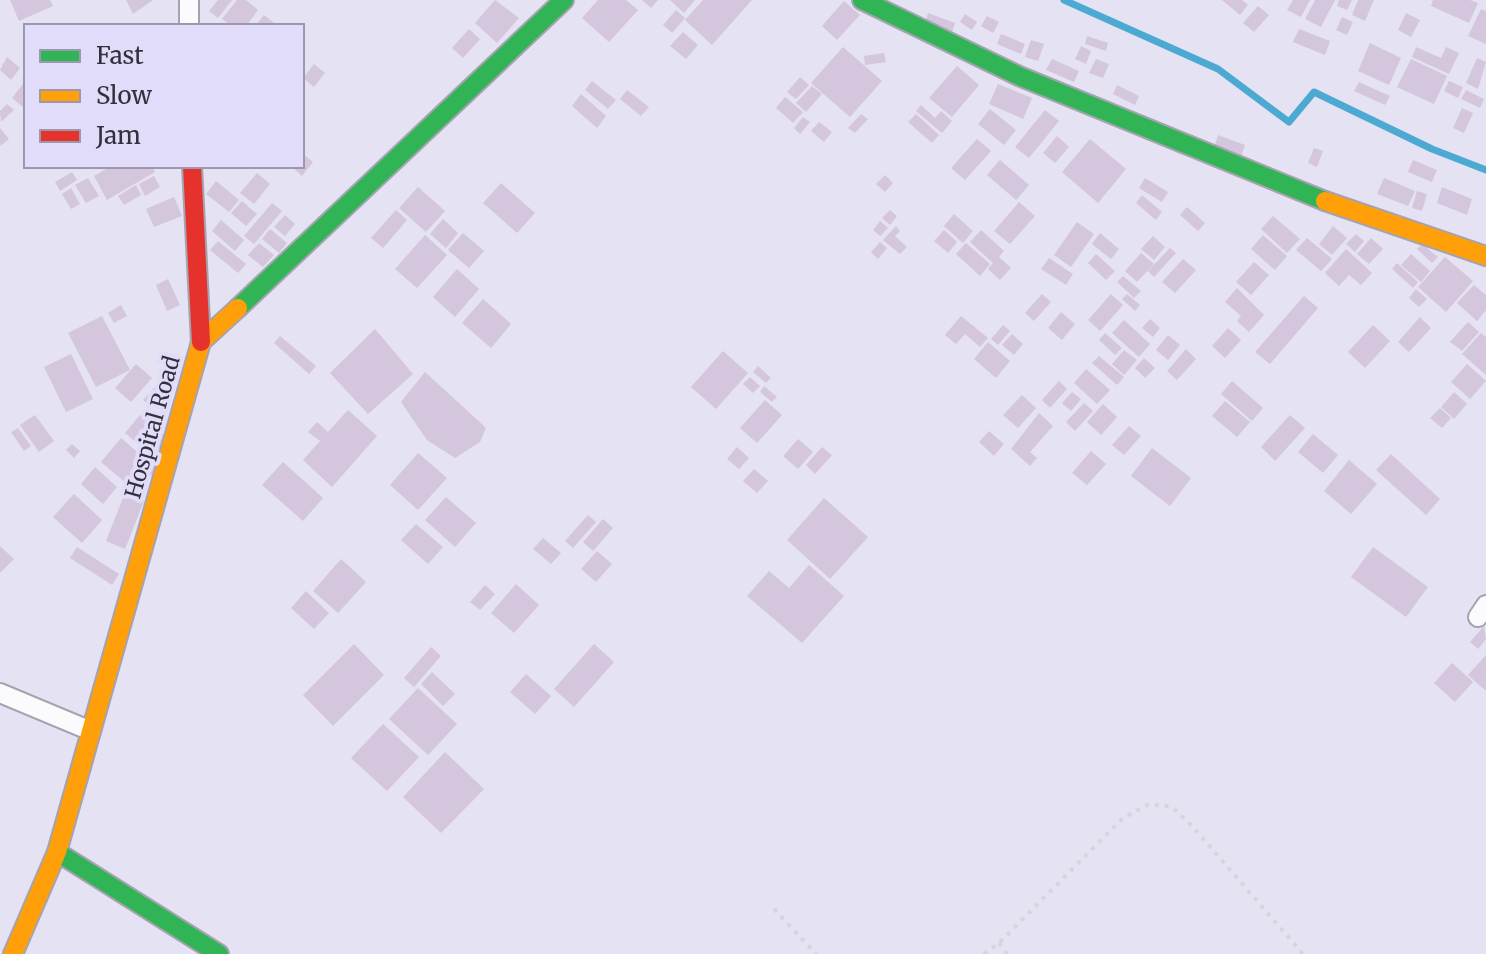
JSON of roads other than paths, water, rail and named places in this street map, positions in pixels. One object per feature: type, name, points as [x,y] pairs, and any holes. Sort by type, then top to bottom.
[{"type":"main road","name":"Hospital Road","points":[[13,954],[57,852],[201,342],[564,0]]},
{"type":"main road","points":[[862,0],[937,40],[1169,139],[1379,223],[1486,256]]},
{"type":"main road","points":[[192,168],[201,342]]},
{"type":"main road","points":[[57,852],[219,954]]},
{"type":"street","points":[[189,0],[189,24]]},
{"type":"street","points":[[0,693],[91,731]]},
{"type":"waterway","points":[[1064,0],[1218,69],[1289,122],[1314,92],[1432,149],[1486,170]]}]
